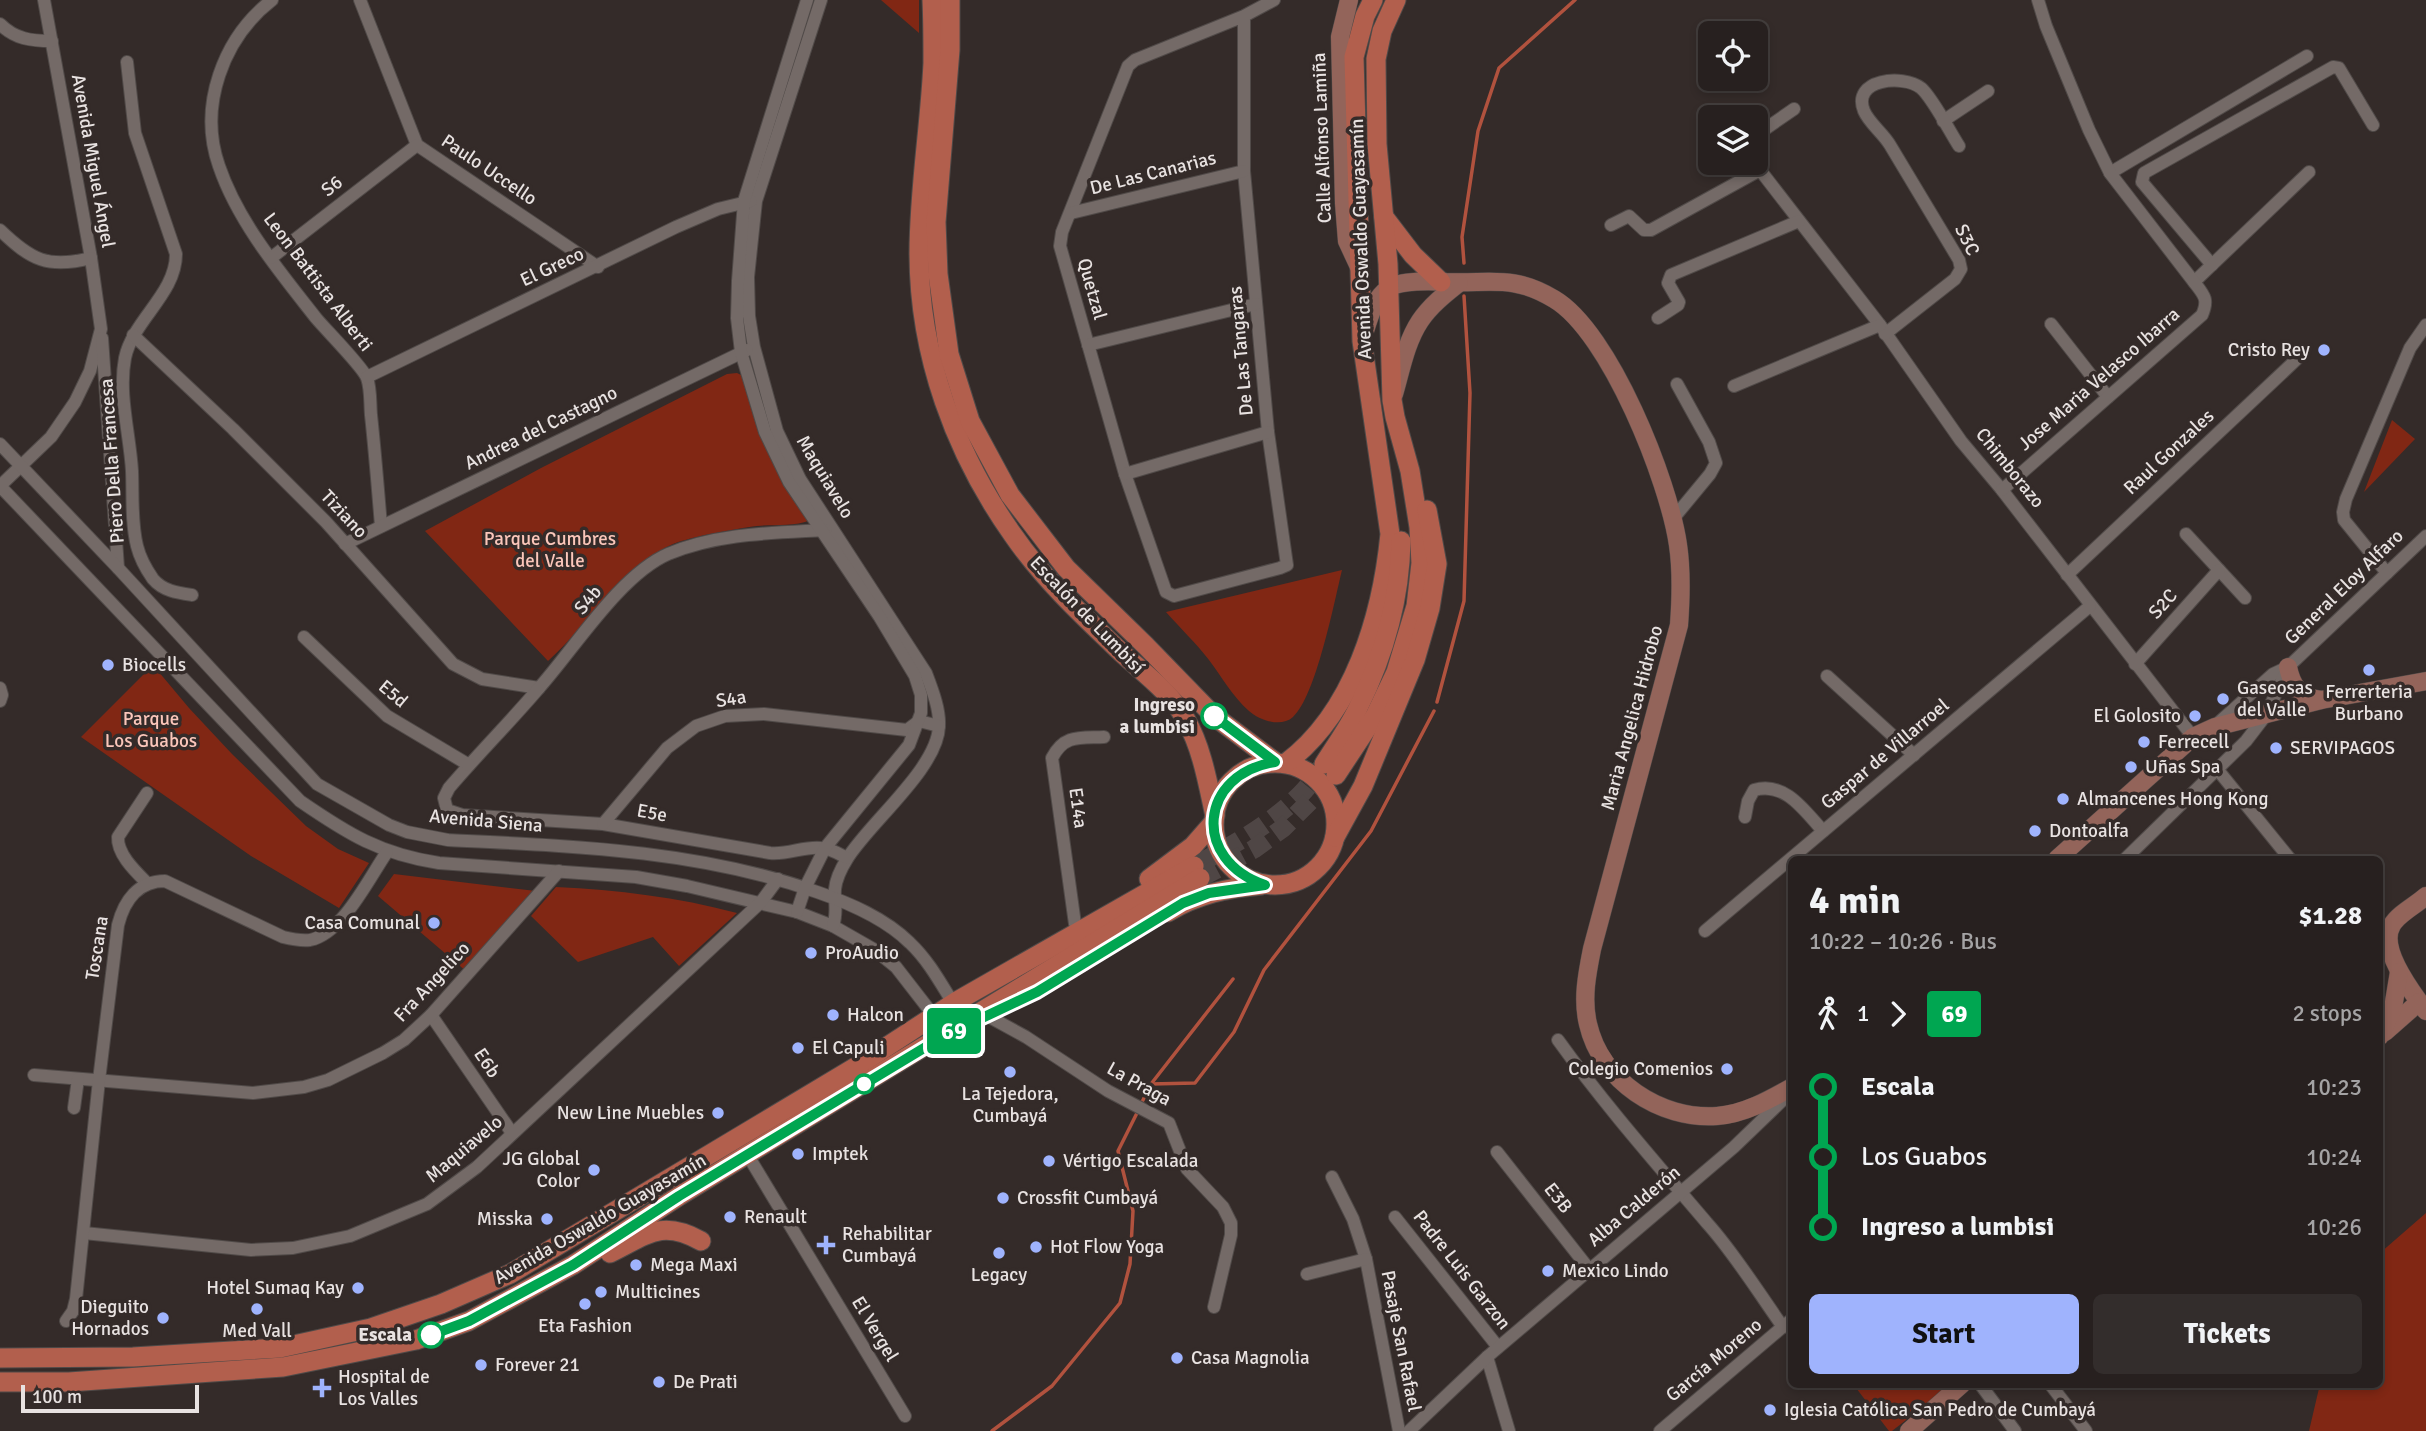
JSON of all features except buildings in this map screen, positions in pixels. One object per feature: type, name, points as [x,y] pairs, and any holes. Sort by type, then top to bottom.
[{"type":"main road","name":"Escalón de Lumbisí","points":[[932,0],[933,65],[923,163],[919,256],[924,317],[933,368],[943,400],[962,450],[1014,538],[1052,585],[1165,693],[1185,717],[1200,756],[1214,819]]},
{"type":"main road","name":"Escalón de Lumbisí","points":[[950,0],[950,50],[936,222],[938,274],[948,354],[970,421],[1010,495],[1066,568],[1214,716],[1280,762]]},
{"type":"main road","name":"Avenida Oswaldo Guayasamín","points":[[1280,762],[1307,747],[1332,717],[1350,683],[1375,620],[1388,562],[1390,534],[1384,479],[1362,341],[1353,57],[1365,16],[1373,0]]},
{"type":"main road","name":"Avenida Oswaldo Guayasamín","points":[[1335,838],[1363,786],[1415,660],[1430,608],[1437,564],[1430,517],[1410,471],[1392,400],[1389,288],[1377,144],[1376,59],[1382,31],[1396,0]]},
{"type":"main road","points":[[1383,216],[1413,255],[1455,282]]},
{"type":"main road","name":"Avenida Oswaldo Guayasamín","points":[[1384,479],[1401,539],[1396,599],[1379,661],[1330,770],[1375,716],[1396,672],[1416,606],[1421,563],[1410,471]]},
{"type":"main road","points":[[1280,762],[1305,769],[1321,781],[1332,798],[1337,817],[1335,838],[1326,859],[1309,875],[1295,882],[1265,885],[1248,879],[1234,869],[1223,856],[1216,840],[1214,819],[1219,799],[1235,778],[1258,765],[1280,762]]},
{"type":"main road","name":"Avenida Oswaldo Guayasamín","points":[[0,1358],[133,1357],[280,1348],[371,1328],[441,1304],[510,1274],[854,1068],[984,980],[1164,870],[1193,846],[1214,819]]},
{"type":"main road","name":"Avenida Oswaldo Guayasamín","points":[[0,1382],[69,1382],[283,1367],[416,1340],[450,1328],[573,1265],[747,1154],[944,1036],[1197,872],[955,1002]]},
{"type":"main road","name":"Avenida Oswaldo Guayasamín","points":[[944,1036],[1037,992],[1183,903],[1209,893],[1265,885]]},
{"type":"main road","points":[[573,1265],[605,1256],[653,1231],[669,1229],[684,1232],[701,1241]]},
{"type":"street","name":"Avenida Miguel Ángel","points":[[44,0],[91,258],[101,329],[118,568]]},
{"type":"street","name":"Leon Battista Alberti","points":[[272,0],[249,21],[234,40],[223,61],[216,86],[213,139],[219,165],[233,198],[271,258],[367,377],[381,526]]},
{"type":"street","name":"Paulo Uccello","points":[[360,0],[418,145],[598,267]]},
{"type":"street","name":"Maquiavelo","points":[[807,0],[750,201],[747,350],[777,431],[800,480],[915,676],[921,695],[919,721]]},
{"type":"street","name":"Maquiavelo","points":[[750,201],[821,0]]},
{"type":"street","name":"Quetzal","points":[[1174,596],[1166,592],[1125,474],[1060,246],[1062,232],[1128,66],[1135,60],[1244,16],[1274,0]]},
{"type":"street","name":"Calle Alfonso Lamiña","points":[[1349,0],[1340,37],[1344,203],[1348,241],[1361,272]]},
{"type":"street","name":"Jose Maria Velasco Ibarra","points":[[2002,490],[2202,315],[2206,305],[2204,295],[2110,173],[2089,130],[2038,0]]},
{"type":"street","name":"De Las Tangaras","points":[[1174,596],[1287,565],[1268,432],[1244,171],[1244,16]]},
{"type":"street","points":[[0,24],[11,35],[32,41],[52,41]]},
{"type":"street","points":[[2110,173],[2307,56]]},
{"type":"street","name":"Piero Della Francesa","points":[[127,62],[135,133],[176,254],[176,266],[171,279],[133,335],[125,358],[137,548],[156,582],[174,592],[192,594]]},
{"type":"street","points":[[2212,265],[2142,182],[2144,173],[2333,66],[2339,68],[2373,125]]},
{"type":"street","name":"S3C","points":[[1734,386],[1883,329],[1955,279],[1961,269],[1959,260],[1888,141],[1864,112],[1861,100],[1871,86],[1881,82],[1892,80],[1911,83],[1922,89],[1943,121]]},
{"type":"street","points":[[1959,146],[1943,121],[1988,91]]},
{"type":"street","points":[[1768,127],[1794,109]]},
{"type":"street","name":"S6","points":[[271,258],[418,145]]},
{"type":"street","name":"De Las Canarias","points":[[1071,213],[1244,171]]},
{"type":"street","points":[[2194,282],[2309,172]]},
{"type":"street","points":[[1611,225],[1629,216],[1644,230],[1651,230],[1742,175]]},
{"type":"street","name":"Chimborazo","points":[[1765,175],[1883,329],[1961,441],[2193,737]]},
{"type":"street","name":"El Greco","points":[[367,377],[676,228],[718,209],[750,201]]},
{"type":"street","points":[[1658,318],[1679,302],[1668,283],[1671,275],[1799,221]]},
{"type":"street","points":[[0,230],[22,252],[43,261],[67,264],[91,258]]},
{"type":"street","name":"Maria Angelica Hidrobo","points":[[1389,288],[1413,282],[1510,281],[1555,299],[1570,310],[1604,353],[1654,456],[1678,542],[1682,578],[1679,625],[1592,949],[1585,985],[1588,1023],[1597,1050],[1612,1073],[1634,1092],[1660,1107],[1689,1116],[1720,1115],[1746,1109],[1788,1091]]},
{"type":"street","points":[[1392,400],[1408,346],[1419,322],[1455,282]]},
{"type":"street","points":[[1362,341],[1372,309],[1389,288]]},
{"type":"street","points":[[1088,345],[1256,304]]},
{"type":"street","points":[[2051,324],[2108,397]]},
{"type":"street","points":[[2386,573],[2344,520],[2343,512],[2346,499],[2410,348],[2426,325]]},
{"type":"street","name":"Avenida Miguel Ángel","points":[[0,486],[51,437],[75,402],[90,371],[101,329]]},
{"type":"street","name":"Tiziano","points":[[133,335],[233,429],[345,544],[453,664],[482,678],[539,688]]},
{"type":"street","name":"Andrea del Castagno","points":[[345,544],[747,350]]},
{"type":"street","name":"Raul Gonzales","points":[[2067,575],[2298,358]]},
{"type":"street","points":[[1672,520],[1716,463],[1709,442],[1677,384]]},
{"type":"street","points":[[1125,474],[1268,432]]},
{"type":"street","name":"Avenida Siena","points":[[0,444],[317,784],[389,825],[407,832],[448,840],[636,852],[736,868],[835,898],[868,914],[909,941],[955,1002]]},
{"type":"street","points":[[0,486],[300,800],[347,833],[387,852],[411,859],[659,880],[797,912],[833,926],[875,950],[896,967],[934,1016]]},
{"type":"street","name":"Maquiavelo","points":[[828,530],[926,673],[933,692],[939,726],[932,749],[917,774],[847,858],[836,882],[837,912],[833,926]]},
{"type":"street","name":"S4b","points":[[447,810],[444,799],[446,793],[539,688],[622,588],[646,565],[686,548],[721,539],[766,532],[828,530]]},
{"type":"street","points":[[2186,534],[2245,598]]},
{"type":"street","name":"General Eloy Alfaro","points":[[2215,727],[2273,674],[2288,667],[2426,536]]},
{"type":"street","name":"S2C","points":[[2135,664],[2219,570]]},
{"type":"street","name":"Gaspar de Villarroel","points":[[1794,856],[2090,606]]},
{"type":"street","name":"E5d","points":[[304,637],[387,716],[469,765]]},
{"type":"street","points":[[2288,667],[2298,691],[2310,699],[2321,700]]},
{"type":"street","name":"General Eloy Alfaro","points":[[2128,856],[2246,741],[2266,715],[2288,667]]},
{"type":"street","points":[[1827,676],[1914,755]]},
{"type":"street","points":[[2060,856],[2193,737],[2215,727],[2321,700],[2426,681]]},
{"type":"street","name":"S4a","points":[[603,824],[667,748],[696,726],[725,716],[764,714],[909,735],[932,749]]},
{"type":"street","points":[[797,912],[805,888],[825,848],[919,721],[939,726]]},
{"type":"street","name":"E14a","points":[[1075,924],[1052,758],[1058,746],[1065,741],[1104,737]]},
{"type":"street","points":[[2217,769],[2288,856]]},
{"type":"street","points":[[1745,817],[1748,801],[1754,790],[1768,786],[1784,792],[1823,831]]},
{"type":"street","points":[[148,793],[118,836],[118,843],[134,870],[147,883],[165,881],[282,937],[310,940],[328,933],[345,915],[387,852]]},
{"type":"street","name":"E5e","points":[[447,810],[462,815],[603,824],[770,853],[785,854],[825,848]]},
{"type":"street","points":[[825,848],[847,858]]},
{"type":"street","name":"Gaspar de Villarroel","points":[[1705,931],[1788,861]]},
{"type":"street","name":"Fra Angelico","points":[[34,1075],[253,1093],[304,1087],[328,1080],[404,1040],[431,1015],[559,871]]},
{"type":"street","name":"Maquiavelo","points":[[85,1233],[251,1250],[293,1248],[350,1236],[427,1204],[477,1167],[761,902],[778,879]]},
{"type":"street","name":"Toscana","points":[[66,1321],[73,1311],[76,1299],[85,1233],[99,1080],[118,925],[121,912],[128,901],[135,891],[147,883]]},
{"type":"street","points":[[2383,1034],[2423,1006],[2399,972],[2385,927],[2426,897]]},
{"type":"street","points":[[2383,1030],[2393,1008],[2399,972]]},
{"type":"street","name":"E6b","points":[[431,1015],[512,1133]]},
{"type":"street","name":"La Praga","points":[[986,1015],[1026,1037],[1115,1096],[1169,1123],[1187,1169],[1223,1207],[1231,1223],[1231,1235],[1214,1307]]},
{"type":"street","points":[[1558,1040],[1585,1078],[1709,1224],[1787,1323]]},
{"type":"street","points":[[74,1108],[78,1079]]},
{"type":"street","name":"Alba Calderón","points":[[1487,1357],[1734,1147],[1788,1093]]},
{"type":"street","name":"E3B","points":[[1497,1152],[1590,1269]]},
{"type":"street","name":"El Vergel","points":[[747,1154],[905,1416]]},
{"type":"street","name":"Pasaje San Rafael","points":[[1332,1177],[1353,1219],[1366,1259],[1399,1431]]},
{"type":"street","name":"Padre Luis Garzon","points":[[1395,1217],[1498,1347]]},
{"type":"street","points":[[1307,1274],[1366,1259]]},
{"type":"street","name":"García Moreno","points":[[1660,1431],[1787,1323]]},
{"type":"street","points":[[1409,1431],[1487,1357]]},
{"type":"street","name":"Padre Luis Garzon","points":[[1487,1357],[1509,1431]]},
{"type":"street","points":[[1909,1431],[1957,1388]]},
{"type":"street","points":[[1983,1388],[2015,1431]]},
{"type":"street","points":[[2053,1388],[2086,1431]]},
{"type":"green space","points":[[881,0],[919,0],[919,33]]},
{"type":"green space","name":"Parque Cumbres del Valle","points":[[737,373],[745,377],[811,520],[691,538],[656,553],[624,580],[548,661],[425,531],[541,468],[727,374]]},
{"type":"green space","points":[[2392,420],[2415,439],[2364,492]]},
{"type":"green space","points":[[1342,570],[1317,670],[1301,706],[1293,717],[1282,722],[1264,720],[1249,711],[1232,693],[1204,654],[1166,612]]},
{"type":"green space","name":"Parque Los Guabos","points":[[153,665],[232,754],[306,826],[338,849],[369,863],[339,908],[251,856],[81,737]]},
{"type":"green space","points":[[394,874],[536,891],[467,972],[378,896]]},
{"type":"green space","points":[[556,887],[647,895],[737,913],[679,966],[653,937],[578,962],[531,916]]},
{"type":"green space","points":[[2426,1213],[2426,1431],[2309,1431],[2319,1388],[2383,1388],[2383,1250]]},
{"type":"green space","points":[[1856,1388],[1947,1388],[1892,1431],[1889,1431]]},
{"type":"waterway","points":[[1464,263],[1462,237],[1478,131],[1499,68],[1575,0]]},
{"type":"waterway","points":[[1437,702],[1464,601],[1470,393],[1464,296]]},
{"type":"waterway","points":[[1151,1084],[1195,1083],[1234,1032],[1264,970],[1371,831],[1434,711]]},
{"type":"waterway","points":[[1141,1104],[1151,1084],[1233,979]]},
{"type":"waterway","points":[[992,1431],[1052,1386],[1120,1303],[1130,1264],[1133,1211],[1118,1151],[1138,1111]]},
{"type":"tunnel","points":[[1198,864],[1277,815],[1304,791],[1324,764]]},
{"type":"tunnel","points":[[1200,878],[1254,849],[1283,828],[1336,775]]},
{"type":"bus line","name":"69","points":[[431,1335],[469,1321],[573,1265],[679,1196],[944,1036],[1037,992],[1183,903],[1233,887],[1265,885],[1248,879],[1234,869],[1223,856],[1216,840],[1214,816],[1219,799],[1228,784],[1242,772],[1275,762],[1214,716]]},
{"type":"place","name":"Cristo Rey","points":[[2324,350]]},
{"type":"place","name":"Biocells","points":[[108,665]]},
{"type":"place","name":"Ferrerteria Burbano","points":[[2369,670]]},
{"type":"place","name":"Gaseosas del Valle","points":[[2223,699]]},
{"type":"place","name":"Ingreso a lumbisi","points":[[1214,716]]},
{"type":"place","name":"El Golosito","points":[[2195,716]]},
{"type":"place","name":"Ferrecell","points":[[2144,742]]},
{"type":"place","name":"SERVIPAGOS","points":[[2276,748]]},
{"type":"place","name":"Uñas Spa","points":[[2131,767]]},
{"type":"place","name":"Almancenes Hong Kong","points":[[2063,799]]},
{"type":"place","name":"Dontoalfa","points":[[2035,831]]},
{"type":"place","name":"Casa Comunal","points":[[434,923]]},
{"type":"place","name":"ProAudio","points":[[811,953]]},
{"type":"place","name":"Halcon","points":[[833,1015]]},
{"type":"place","name":"El Capuli","points":[[798,1048]]},
{"type":"place","name":"Colegio Comenios","points":[[1727,1069]]},
{"type":"place","name":"La Tejedora, Cumbayá","points":[[1010,1072]]},
{"type":"place","name":"New Line Muebles","points":[[718,1113]]},
{"type":"place","name":"Imptek","points":[[798,1154]]},
{"type":"place","name":"Vértigo Escalada","points":[[1049,1161]]},
{"type":"place","name":"JG Global Color","points":[[594,1170]]},
{"type":"place","name":"Crossfit Cumbayá","points":[[1003,1198]]},
{"type":"place","name":"Renault","points":[[730,1217]]},
{"type":"place","name":"Misska","points":[[547,1219]]},
{"type":"place","name":"Rehabilitar Cumbayá","points":[[826,1245]]},
{"type":"place","name":"Hot Flow Yoga","points":[[1036,1247]]},
{"type":"place","name":"Legacy","points":[[999,1253]]},
{"type":"place","name":"Mega Maxi","points":[[636,1265]]},
{"type":"place","name":"Mexico Lindo","points":[[1548,1271]]},
{"type":"place","name":"Hotel Sumaq Kay","points":[[358,1288]]},
{"type":"place","name":"Multicines","points":[[601,1292]]},
{"type":"place","name":"Eta Fashion","points":[[585,1304]]},
{"type":"place","name":"Med Vall","points":[[257,1309]]},
{"type":"place","name":"Dieguito Hornados","points":[[163,1318]]},
{"type":"place","name":"Escala","points":[[431,1335]]},
{"type":"place","name":"Casa Magnolia","points":[[1177,1358]]},
{"type":"place","name":"Forever 21","points":[[481,1365]]},
{"type":"place","name":"De Prati","points":[[659,1382]]},
{"type":"place","name":"Hospital de Los Valles","points":[[322,1388]]},
{"type":"place","name":"Iglesia Católica San Pedro de Cumbayá","points":[[1770,1410]]}]
